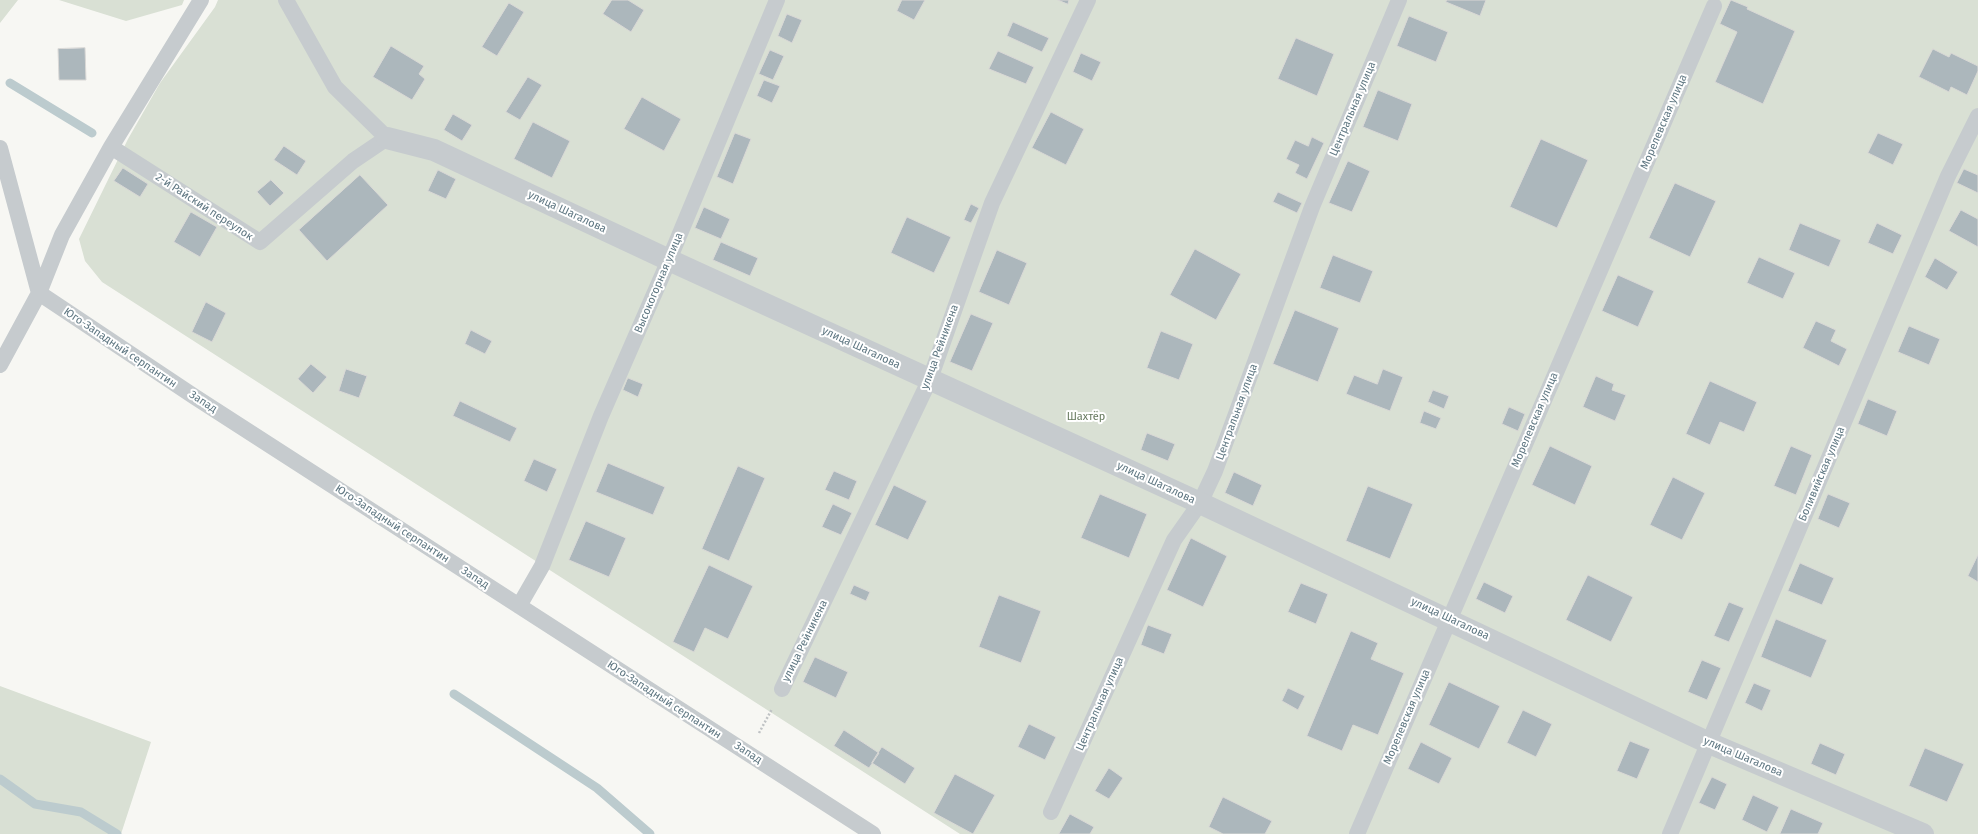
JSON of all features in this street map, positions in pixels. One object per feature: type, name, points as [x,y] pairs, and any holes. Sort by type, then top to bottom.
[{"type":"street","name":"улица Шагалова","points":[[387,138],[434,150],[669,260],[1200,503],[1449,619],[1709,743],[1923,834]]},
{"type":"lane","points":[[0,365],[39,293],[62,235],[111,146],[201,0]]},
{"type":"lane","points":[[286,0],[335,87],[387,138]]},
{"type":"lane","name":"Высокогорная улица","points":[[519,606],[542,566],[601,416],[669,260],[777,0]]},
{"type":"lane","name":"улица Рейникена","points":[[782,689],[930,379],[992,203],[1088,0]]},
{"type":"lane","name":"Центральная улица","points":[[1051,812],[1174,540],[1200,503],[1215,471],[1312,207],[1399,0]]},
{"type":"lane","name":"Морелевская улица","points":[[1357,834],[1714,6]]},
{"type":"lane","name":"Боливийская улица","points":[[1670,834],[1948,176],[1978,116]]},
{"type":"lane","name":"2-й Райский переулок","points":[[111,146],[260,242],[353,161],[387,138]]},
{"type":"lane","points":[[0,148],[39,293]]},
{"type":"lane","name":"Юго-Западный серпантин","points":[[39,293],[56,305]]},
{"type":"lane","name":"Запад","points":[[56,305],[104,339],[342,492]]},
{"type":"lane","name":"Юго-Западный серпантин","points":[[342,492],[873,834]]},
{"type":"path","points":[[748,753],[782,689]]},
{"type":"green space","points":[[0,0],[18,0],[0,23]]},
{"type":"green space","points":[[59,0],[184,0],[182,5],[126,21]]},
{"type":"green space","name":"Шахтёр","points":[[218,0],[1978,0],[1978,834],[960,834],[102,282],[85,261],[79,239],[128,139],[160,83],[215,7]]},
{"type":"green space","points":[[0,686],[151,742],[121,834],[0,834]]},
{"type":"building","points":[[612,0],[628,0],[644,10],[631,32],[603,14]]},
{"type":"building","points":[[902,0],[925,0],[914,20],[897,11]]},
{"type":"building","points":[[1058,0],[1069,0],[1068,4]]},
{"type":"building","points":[[1447,0],[1486,0],[1480,16],[1446,2]]},
{"type":"building","points":[[1731,0],[1795,31],[1763,104],[1715,82],[1737,32],[1720,24]]},
{"type":"building","points":[[509,3],[524,12],[497,56],[482,47]]},
{"type":"building","points":[[787,14],[802,20],[792,43],[778,36]]},
{"type":"building","points":[[1409,16],[1448,32],[1436,62],[1397,46]]},
{"type":"building","points":[[1013,22],[1049,38],[1042,52],[1007,36]]},
{"type":"building","points":[[1296,38],[1334,54],[1317,96],[1278,79]]},
{"type":"building","points":[[391,46],[424,66],[419,74],[425,79],[412,100],[373,77]]},
{"type":"building","points":[[85,48],[86,80],[59,80],[58,49]]},
{"type":"building","points":[[1933,49],[1949,57],[1951,53],[1978,66],[1978,71],[1967,95],[1951,87],[1949,92],[1919,77]]},
{"type":"building","points":[[770,50],[784,56],[773,80],[759,74]]},
{"type":"building","points":[[998,51],[1034,67],[1026,84],[989,69]]},
{"type":"building","points":[[1081,53],[1101,62],[1092,81],[1073,72]]},
{"type":"building","points":[[528,77],[542,85],[520,120],[506,112]]},
{"type":"building","points":[[764,80],[780,86],[772,103],[757,96]]},
{"type":"building","points":[[1378,90],[1412,104],[1398,141],[1363,127]]},
{"type":"building","points":[[642,97],[681,119],[664,151],[624,129]]},
{"type":"building","points":[[1051,112],[1084,129],[1066,165],[1032,148]]},
{"type":"building","points":[[453,114],[472,125],[462,141],[444,130]]},
{"type":"building","points":[[533,122],[570,141],[552,178],[514,159]]},
{"type":"building","points":[[735,133],[751,139],[733,184],[717,177]]},
{"type":"building","points":[[1878,133],[1903,144],[1893,165],[1868,153]]},
{"type":"building","points":[[1312,137],[1324,143],[1307,179],[1295,173],[1299,165],[1286,159],[1295,140],[1308,146]]},
{"type":"building","points":[[1541,139],[1588,160],[1557,228],[1510,207]]},
{"type":"building","points":[[284,146],[306,161],[297,175],[274,160]]},
{"type":"building","points":[[1348,161],[1370,171],[1352,212],[1329,203]]},
{"type":"building","points":[[123,168],[148,184],[140,197],[114,181]]},
{"type":"building","points":[[1964,169],[1978,175],[1978,193],[1957,183]]},
{"type":"building","points":[[438,170],[456,179],[446,199],[428,191]]},
{"type":"building","points":[[360,175],[388,205],[327,261],[299,230]]},
{"type":"building","points":[[271,180],[284,193],[270,206],[257,192]]},
{"type":"building","points":[[1675,183],[1716,201],[1690,257],[1649,238]]},
{"type":"building","points":[[1278,192],[1302,203],[1297,213],[1273,202]]},
{"type":"building","points":[[971,204],[979,208],[971,223],[964,220]]},
{"type":"building","points":[[704,207],[730,219],[721,239],[695,228]]},
{"type":"building","points":[[1961,210],[1978,219],[1978,247],[1949,231]]},
{"type":"building","points":[[191,212],[217,227],[200,257],[174,242]]},
{"type":"building","points":[[907,217],[951,237],[934,273],[891,253]]},
{"type":"building","points":[[1800,223],[1841,240],[1829,267],[1789,250]]},
{"type":"building","points":[[1877,223],[1902,235],[1893,254],[1868,243]]},
{"type":"building","points":[[721,242],[758,258],[750,276],[713,260]]},
{"type":"building","points":[[1195,249],[1241,274],[1216,320],[1170,295]]},
{"type":"building","points":[[997,250],[1027,263],[1009,305],[979,292]]},
{"type":"building","points":[[1333,255],[1373,271],[1360,303],[1320,288]]},
{"type":"building","points":[[1759,257],[1795,273],[1783,299],[1747,283]]},
{"type":"building","points":[[1935,258],[1958,272],[1947,290],[1925,277]]},
{"type":"building","points":[[1618,275],[1654,291],[1638,327],[1602,311]]},
{"type":"building","points":[[206,302],[226,313],[212,342],[192,332]]},
{"type":"building","points":[[1295,310],[1339,328],[1318,382],[1273,364]]},
{"type":"building","points":[[971,314],[993,323],[972,371],[950,362]]},
{"type":"building","points":[[1816,321],[1836,330],[1831,341],[1847,349],[1839,366],[1803,348]]},
{"type":"building","points":[[1909,326],[1940,339],[1929,365],[1898,352]]},
{"type":"building","points":[[471,330],[492,341],[485,354],[465,344]]},
{"type":"building","points":[[1161,331],[1193,344],[1179,380],[1147,368]]},
{"type":"building","points":[[311,364],[327,377],[313,393],[298,379]]},
{"type":"building","points":[[346,369],[367,376],[359,398],[339,391]]},
{"type":"building","points":[[1383,369],[1403,377],[1390,411],[1346,394],[1354,375],[1377,384]]},
{"type":"building","points":[[1596,376],[1614,384],[1612,390],[1626,395],[1615,421],[1583,407]]},
{"type":"building","points":[[628,378],[643,384],[638,397],[623,390]]},
{"type":"building","points":[[1710,381],[1757,402],[1744,432],[1720,422],[1710,445],[1686,434]]},
{"type":"building","points":[[1433,390],[1449,396],[1444,409],[1428,402]]},
{"type":"building","points":[[1868,399],[1897,411],[1887,436],[1858,424]]},
{"type":"building","points":[[460,401],[517,428],[510,442],[453,416]]},
{"type":"building","points":[[1509,407],[1525,414],[1518,431],[1502,424]]},
{"type":"building","points":[[1424,411],[1441,418],[1436,429],[1420,423]]},
{"type":"building","points":[[1147,433],[1175,444],[1168,461],[1141,450]]},
{"type":"building","points":[[1550,446],[1592,466],[1575,505],[1532,485]]},
{"type":"building","points":[[1791,446],[1812,455],[1796,495],[1774,486]]},
{"type":"building","points":[[534,459],[557,469],[547,492],[524,481]]},
{"type":"building","points":[[608,463],[665,487],[653,515],[596,492]]},
{"type":"building","points":[[738,466],[765,478],[729,561],[702,549]]},
{"type":"building","points":[[834,471],[857,481],[849,500],[825,490]]},
{"type":"building","points":[[1234,472],[1262,485],[1253,506],[1225,493]]},
{"type":"building","points":[[1673,477],[1705,493],[1682,540],[1650,525]]},
{"type":"building","points":[[894,485],[927,501],[908,540],[875,525]]},
{"type":"building","points":[[1368,486],[1413,504],[1390,559],[1346,541]]},
{"type":"building","points":[[1100,494],[1147,514],[1129,558],[1081,538]]},
{"type":"building","points":[[1828,494],[1850,503],[1839,528],[1818,519]]},
{"type":"building","points":[[833,504],[852,513],[841,535],[822,527]]},
{"type":"building","points":[[586,521],[626,538],[609,577],[569,560]]},
{"type":"building","points":[[1191,538],[1227,556],[1203,607],[1167,590]]},
{"type":"building","points":[[1978,555],[1978,582],[1968,576]]},
{"type":"building","points":[[1800,563],[1834,578],[1822,605],[1788,591]]},
{"type":"building","points":[[709,565],[753,586],[728,639],[705,628],[694,652],[673,642]]},
{"type":"building","points":[[1588,575],[1633,597],[1611,642],[1566,620]]},
{"type":"building","points":[[1484,582],[1513,596],[1505,613],[1476,599]]},
{"type":"building","points":[[1301,583],[1328,594],[1316,624],[1288,612]]},
{"type":"building","points":[[854,585],[870,592],[866,601],[850,594]]},
{"type":"building","points":[[999,595],[1041,611],[1021,663],[979,647]]},
{"type":"building","points":[[1729,602],[1744,608],[1729,642],[1714,636]]},
{"type":"building","points":[[1776,619],[1827,640],[1811,678],[1761,657]]},
{"type":"building","points":[[1148,625],[1172,634],[1164,654],[1141,645]]},
{"type":"building","points":[[1351,631],[1378,643],[1371,659],[1404,673],[1378,735],[1353,725],[1342,751],[1307,736]]},
{"type":"building","points":[[815,657],[848,672],[836,698],[803,682]]},
{"type":"building","points":[[1702,660],[1721,668],[1707,700],[1688,692]]},
{"type":"building","points":[[1449,682],[1500,706],[1479,749],[1429,725]]},
{"type":"building","points":[[1754,683],[1771,690],[1762,711],[1745,703]]},
{"type":"building","points":[[1288,688],[1305,696],[1298,710],[1282,701]]},
{"type":"building","points":[[1523,710],[1552,724],[1536,757],[1507,743]]},
{"type":"building","points":[[1029,724],[1056,737],[1045,760],[1018,747]]},
{"type":"building","points":[[844,730],[879,753],[869,768],[834,746]]},
{"type":"building","points":[[1630,741],[1650,749],[1637,779],[1617,771]]},
{"type":"building","points":[[1421,742],[1452,758],[1439,784],[1408,769]]},
{"type":"building","points":[[1820,743],[1845,754],[1836,775],[1811,764]]},
{"type":"building","points":[[882,747],[915,768],[905,784],[872,763]]},
{"type":"building","points":[[1925,748],[1964,764],[1947,802],[1909,786]]},
{"type":"building","points":[[1109,768],[1123,778],[1109,799],[1095,791]]},
{"type":"building","points":[[955,774],[995,795],[973,834],[934,813]]},
{"type":"building","points":[[1712,777],[1727,784],[1715,810],[1699,803]]},
{"type":"building","points":[[1753,795],[1779,807],[1767,832],[1742,820]]},
{"type":"building","points":[[1223,797],[1272,821],[1265,834],[1223,834],[1209,827]]},
{"type":"building","points":[[1791,809],[1823,823],[1818,834],[1780,834]]},
{"type":"building","points":[[1070,814],[1094,827],[1090,834],[1059,834]]},
{"type":"waterway","points":[[10,83],[92,133]]},
{"type":"waterway","points":[[454,694],[597,788],[650,834]]},
{"type":"waterway","points":[[0,779],[35,804],[81,812],[117,834]]}]
